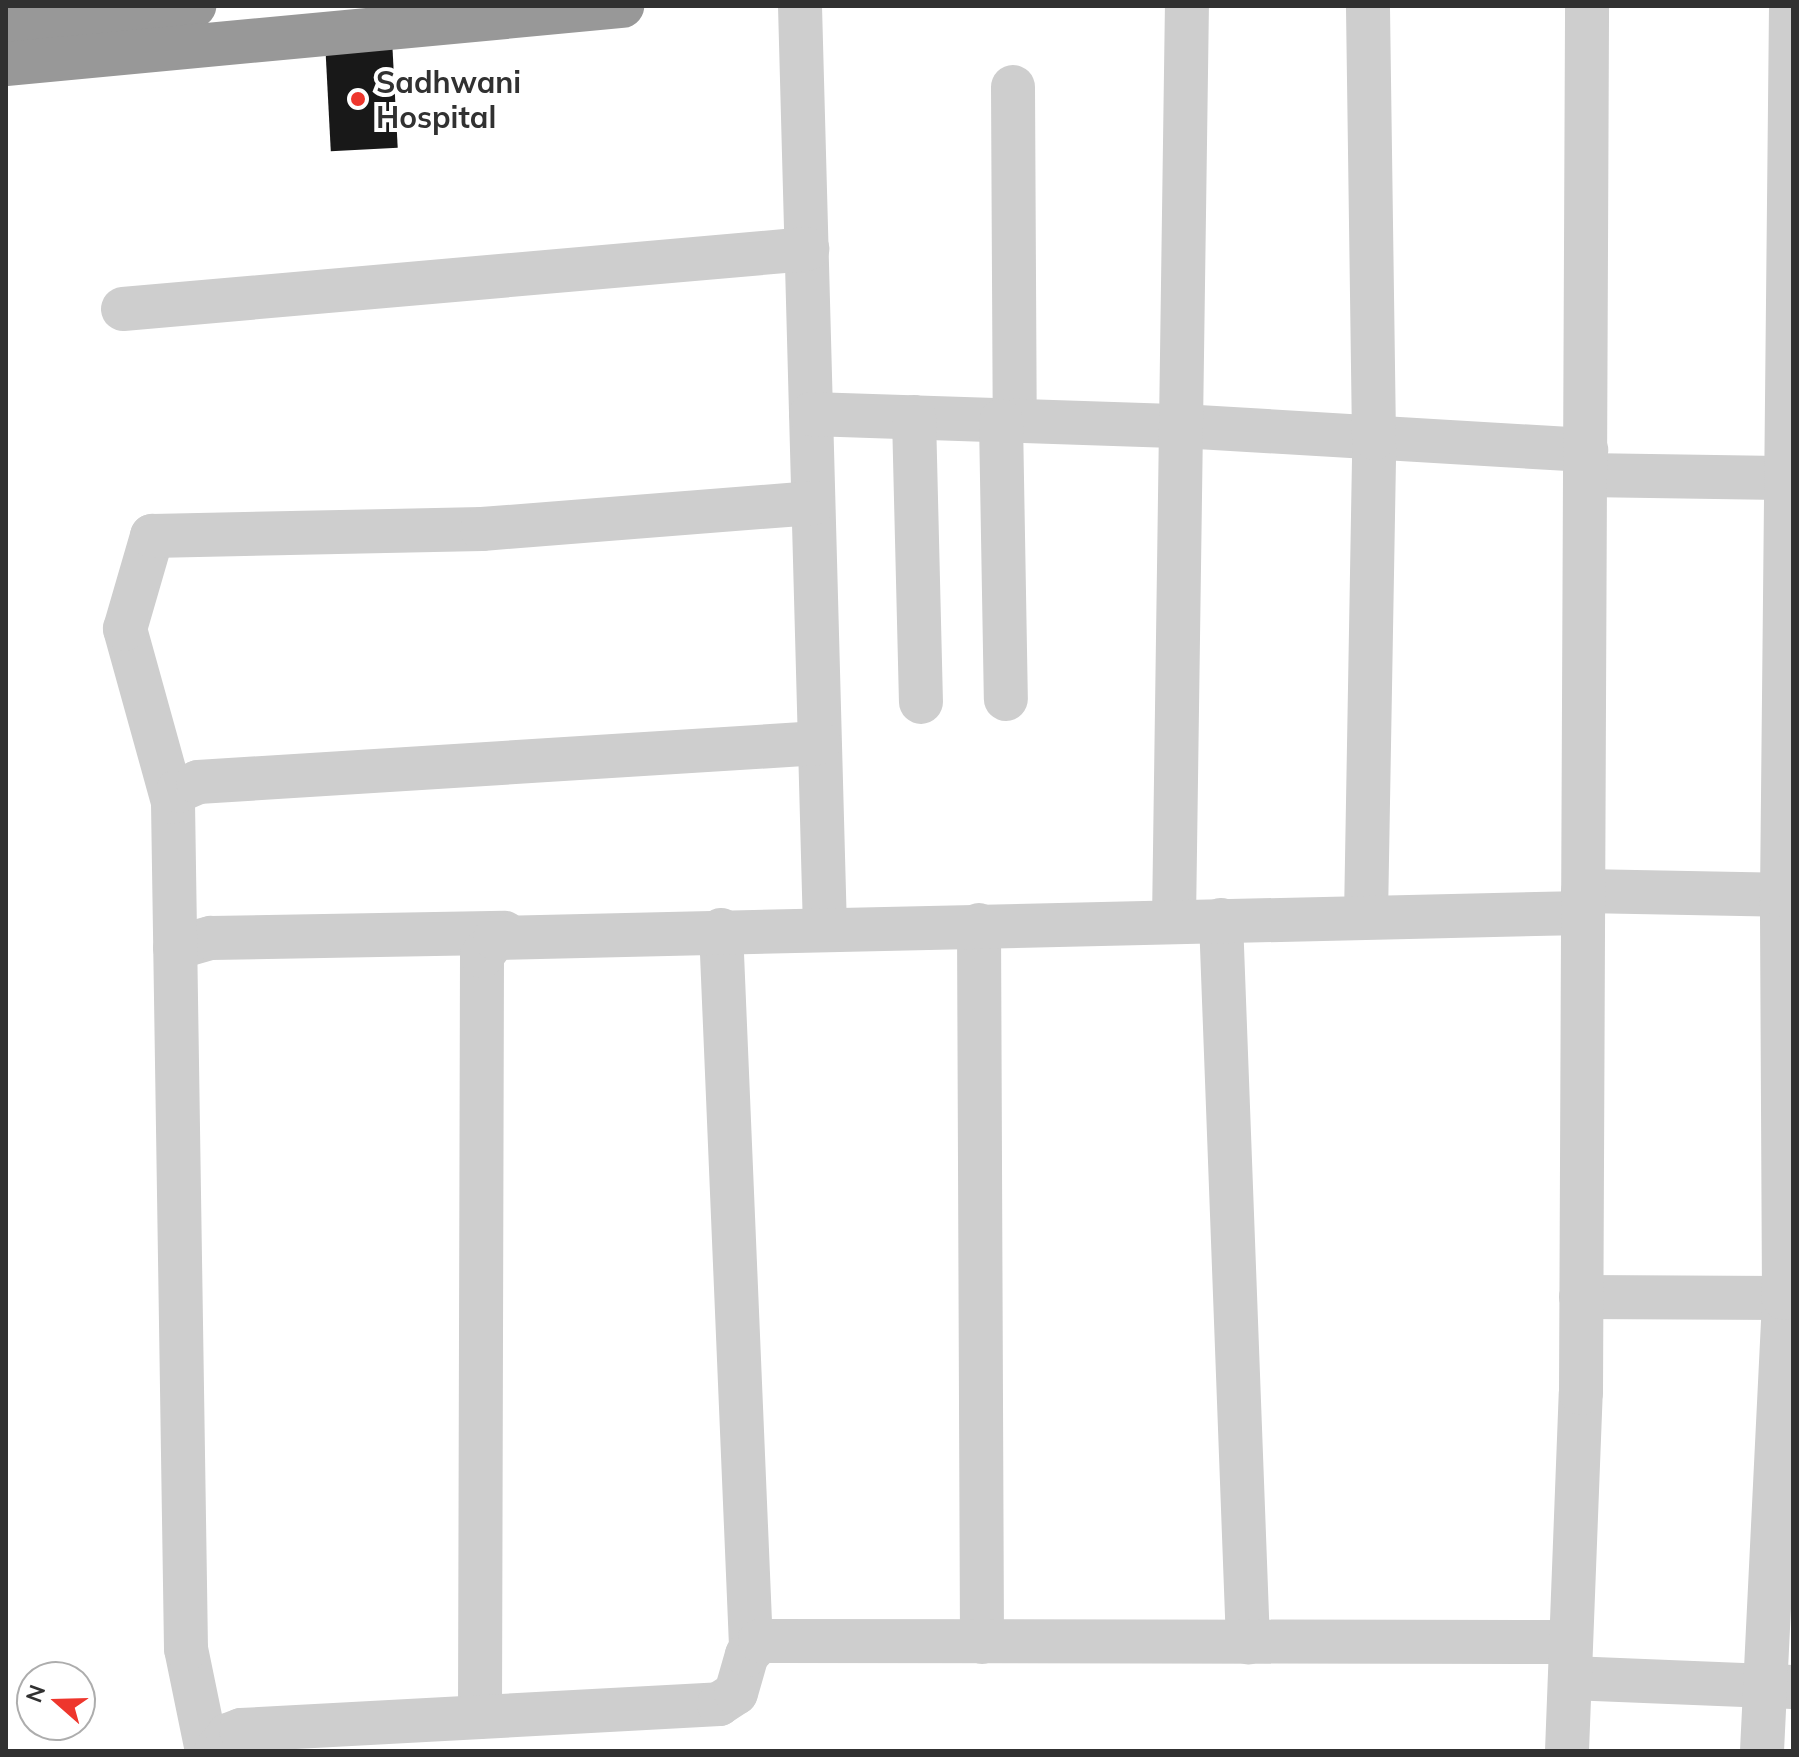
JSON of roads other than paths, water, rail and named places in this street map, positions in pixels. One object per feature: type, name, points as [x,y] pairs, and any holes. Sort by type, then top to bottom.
[{"type":"highway","points":[[6,21],[194,6]]},
{"type":"highway","points":[[6,64],[622,6]]},
{"type":"street","points":[[800,6],[825,928]]},
{"type":"street","points":[[1174,921],[1187,6]]},
{"type":"street","points":[[1366,917],[1374,438],[1368,6]]},
{"type":"street","points":[[1567,1751],[1581,1297],[1587,6]]},
{"type":"street","points":[[1762,1751],[1778,1687],[1788,1298],[1791,6]]},
{"type":"street","points":[[1006,699],[1013,87]]},
{"type":"street","points":[[123,309],[807,249]]},
{"type":"street","points":[[811,414],[1181,426],[1374,438],[1788,491]]},
{"type":"street","points":[[914,417],[921,702]]},
{"type":"street","points":[[207,1751],[186,1649],[173,802],[125,629],[152,536],[482,529],[813,503]]},
{"type":"street","points":[[173,802],[178,791],[198,782],[819,743]]},
{"type":"street","points":[[175,948],[211,938],[1366,917],[1583,902],[1787,895]]},
{"type":"street","points":[[1221,920],[1248,1642]]},
{"type":"street","points":[[979,925],[982,1642]]},
{"type":"street","points":[[216,1751],[228,1735],[241,1730],[719,1704],[736,1693],[751,1646],[721,930]]},
{"type":"street","points":[[480,1717],[482,956],[486,944],[505,933]]},
{"type":"street","points":[[1581,1297],[1788,1298]]},
{"type":"street","points":[[751,1646],[760,1641],[1248,1642],[1571,1660],[1778,1687]]},
{"type":"place","name":"Sadhwani Hospital","points":[[358,99]]}]
